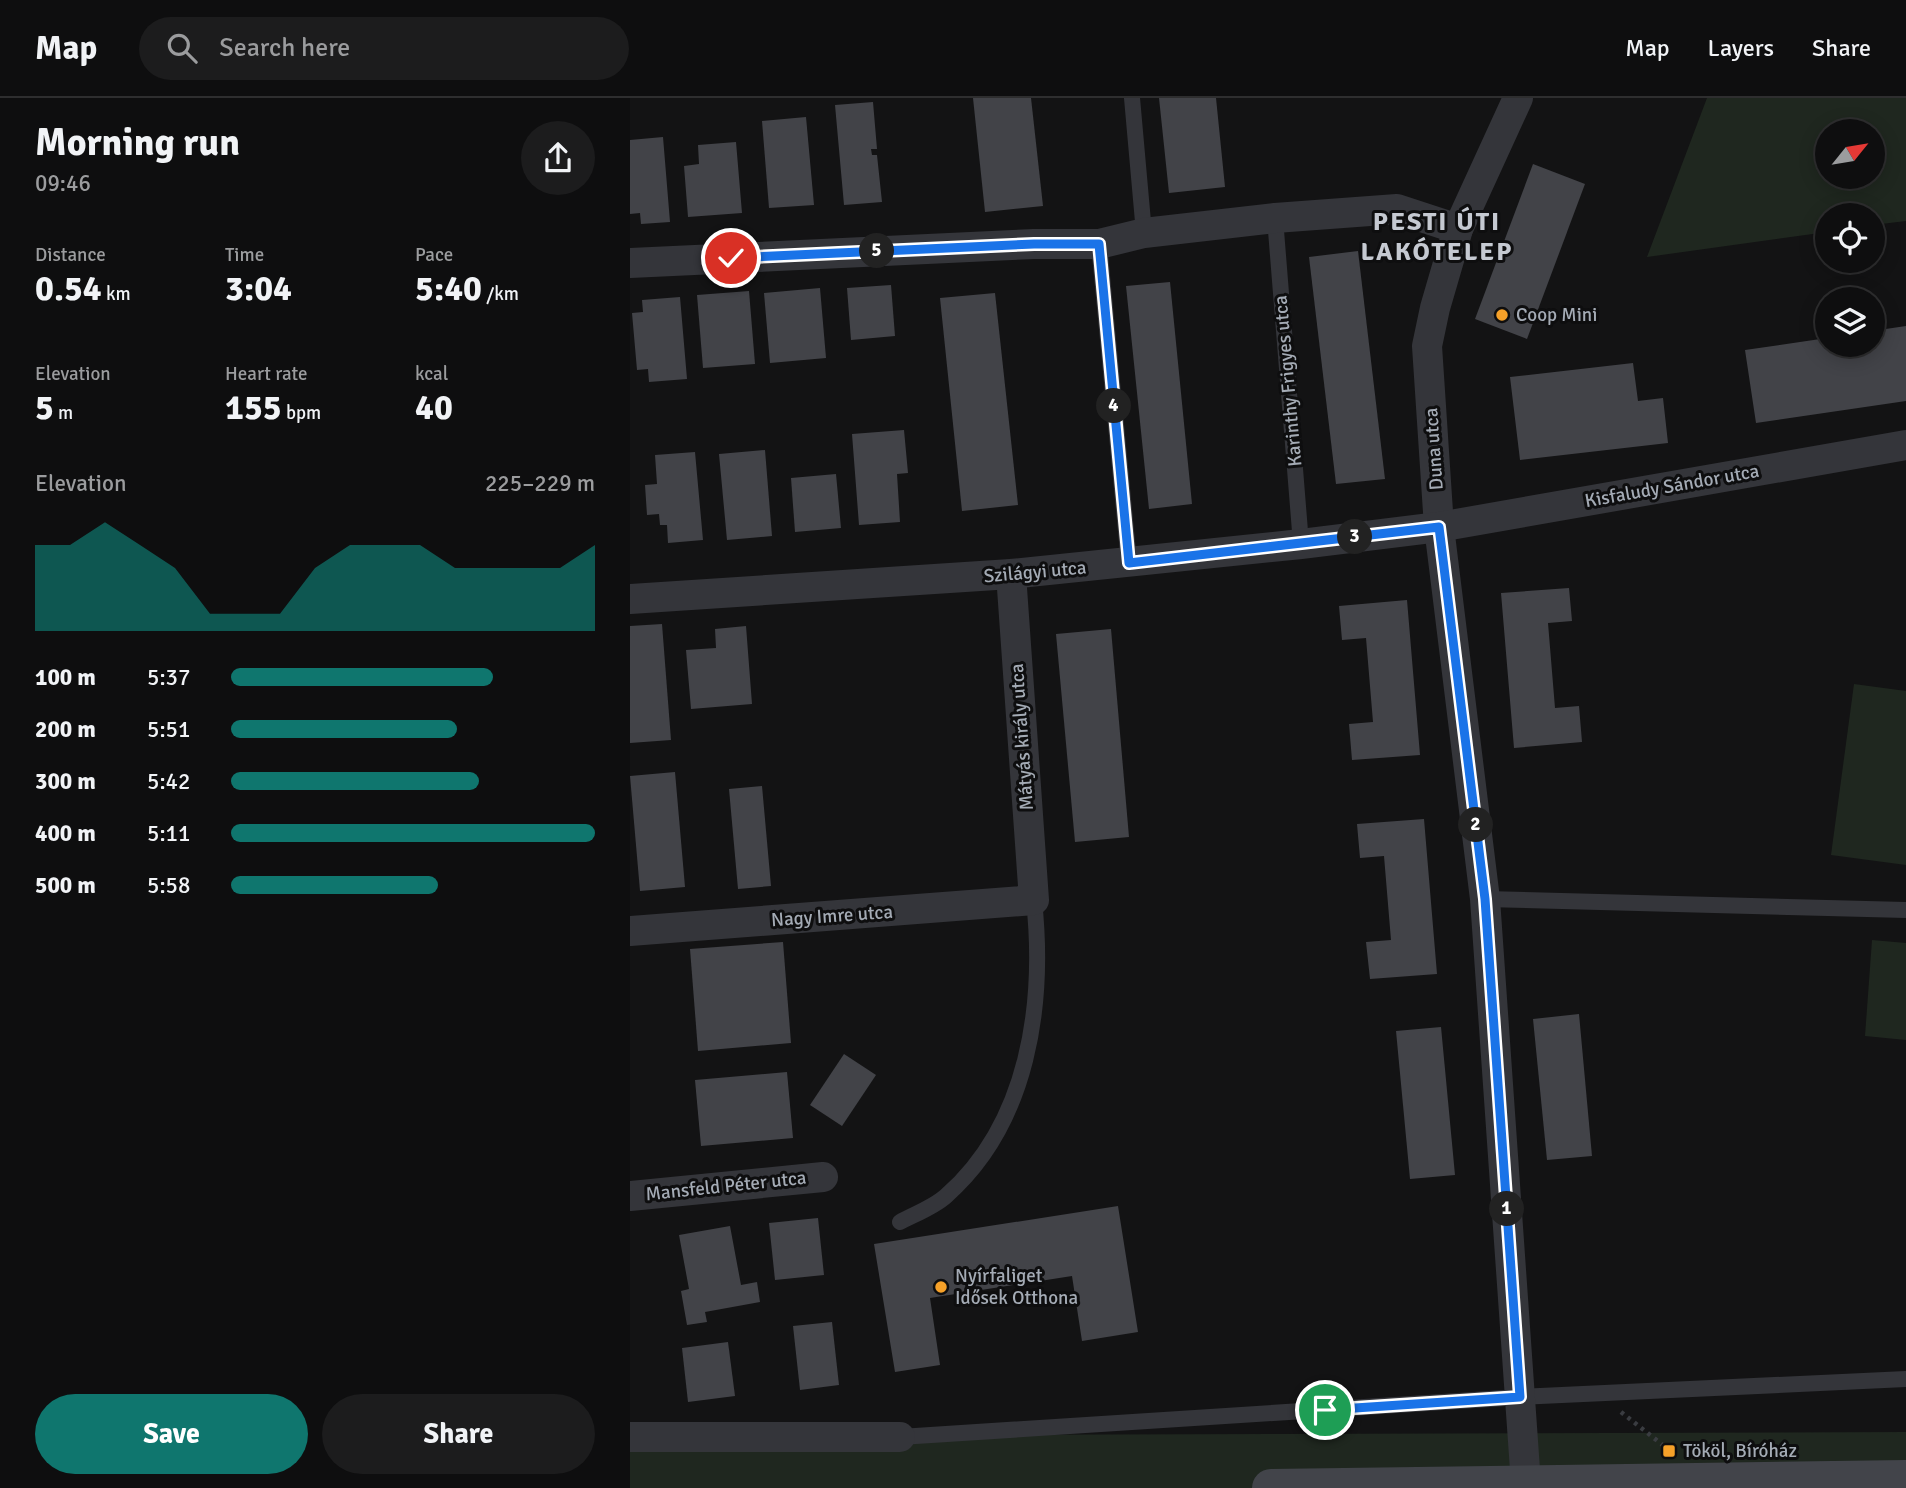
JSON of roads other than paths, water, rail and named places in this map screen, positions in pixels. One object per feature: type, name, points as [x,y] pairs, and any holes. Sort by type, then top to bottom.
[{"type":"main road","points":[[1271,1488],[1886,1482]]},
{"type":"street","name":"Duna utca","points":[[1518,98],[1458,229],[1427,346],[1439,527],[1485,899],[1526,1485]]},
{"type":"street","points":[[630,263],[1034,244],[1099,244],[1144,233],[1275,218],[1397,209],[1458,229]]},
{"type":"street","name":"Kisfaludy Sándor utca","points":[[1439,527],[1906,445]]},
{"type":"street","name":"Szilágyi utca","points":[[630,599],[1011,574],[1439,527]]},
{"type":"street","name":"Mátyás király utca","points":[[1011,574],[1034,900]]},
{"type":"street","name":"Nagy Imre utca","points":[[630,931],[1034,900]]},
{"type":"street","name":"Mansfeld Péter utca","points":[[630,1196],[823,1177]]},
{"type":"street","points":[[630,1437],[900,1437]]},
{"type":"lane","points":[[1132,98],[1144,233]]},
{"type":"lane","name":"Karinthy Frigyes utca","points":[[1275,218],[1301,544]]},
{"type":"lane","points":[[1099,244],[1129,563]]},
{"type":"lane","points":[[1485,899],[1906,910]]},
{"type":"lane","points":[[900,1222],[945,1197],[982,1157],[1006,1116],[1027,1055],[1037,998],[1038,941],[1034,900]]},
{"type":"lane","points":[[900,1437],[1520,1397],[1906,1379]]},
{"type":"place","name":"Coop Mini","points":[[1502,315]]},
{"type":"place","name":"Nyírfaliget Idősek Otthona","points":[[941,1287]]},
{"type":"place","name":"Tököl, Bíróház","points":[[1669,1451]]},
{"type":"district","name":"PESTI ÚTI LAKÓTELEP","points":[[1437,237]]}]
